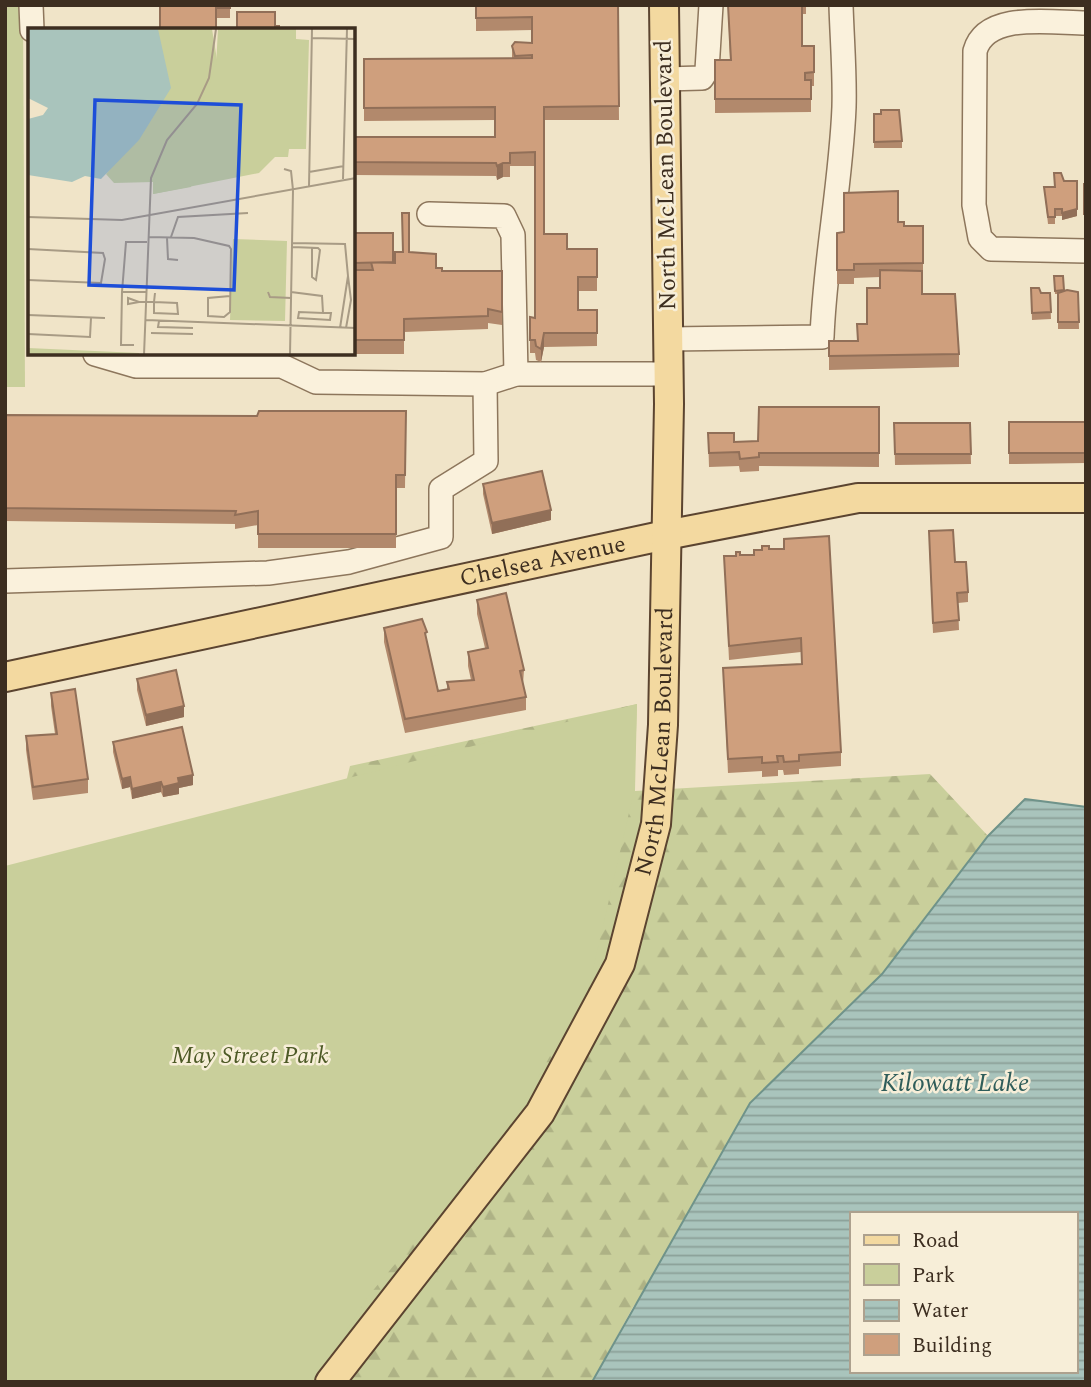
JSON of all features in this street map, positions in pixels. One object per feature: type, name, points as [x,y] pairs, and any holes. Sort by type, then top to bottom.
[{"type":"main road","name":"North McLean Boulevard","points":[[330,1382],[540,1113],[620,964],[656,824],[663,725],[669,374],[664,5]]},
{"type":"main road","name":"Chelsea Avenue","points":[[5,677],[666,535],[858,498],[1086,498]]},
{"type":"street","points":[[31,5],[32,28]]},
{"type":"street","points":[[665,79],[702,78],[707,70],[711,5]]},
{"type":"street","points":[[668,339],[822,337],[827,249],[839,168],[844,105],[841,5]]},
{"type":"street","points":[[1086,23],[1001,23],[979,39],[975,51],[974,205],[980,239],[990,249],[1086,251]]},
{"type":"street","points":[[429,214],[504,216],[513,235],[516,374]]},
{"type":"street","points":[[98,355],[136,366],[282,366],[316,382],[485,384],[516,374],[669,374]]},
{"type":"street","points":[[5,581],[268,573],[349,562],[441,537],[441,489],[486,461],[485,384]]},
{"type":"green space","points":[[5,5],[23,5],[25,387],[5,387]]},
{"type":"green space","points":[[637,704],[635,791],[930,774],[988,836],[633,1307],[592,1382],[121,1382],[323,874],[350,766]]},
{"type":"green space","name":"May Street Park","points":[[637,704],[634,791],[588,991],[507,1130],[370,1294],[312,1382],[5,1382],[5,866]]},
{"type":"water","name":"Kilowatt Lake","points":[[1025,799],[1086,807],[1086,1382],[592,1382],[750,1103],[882,974],[988,836]]},
{"type":"building","points":[[160,5],[230,5],[230,8],[216,8],[216,28],[160,28]]},
{"type":"building","points":[[476,5],[618,5],[619,106],[544,107],[544,234],[567,234],[567,249],[597,249],[597,277],[578,277],[578,310],[597,310],[597,333],[544,333],[541,349],[536,346],[535,340],[530,340],[530,317],[535,318],[535,152],[510,153],[510,163],[497,166],[496,163],[355,162],[355,137],[495,137],[495,107],[364,108],[364,59],[532,58],[532,55],[515,56],[512,46],[515,42],[532,43],[532,17],[476,18]]},
{"type":"building","points":[[728,5],[802,5],[802,46],[814,46],[814,72],[805,73],[805,80],[811,80],[811,99],[715,99],[715,60],[731,60]]},
{"type":"building","points":[[237,12],[275,12],[275,26],[279,26],[279,28],[237,28]]},
{"type":"building","points":[[881,110],[899,110],[902,141],[874,142],[874,114],[881,114]]},
{"type":"building","points":[[1054,173],[1061,173],[1064,181],[1077,181],[1077,209],[1062,213],[1062,209],[1055,209],[1055,217],[1048,217],[1044,187],[1055,187]]},
{"type":"building","points":[[1086,184],[1086,214],[1084,214]]},
{"type":"building","points":[[898,191],[898,222],[904,222],[904,226],[923,226],[923,263],[854,264],[854,270],[837,270],[837,233],[844,232],[844,193]]},
{"type":"building","points":[[402,213],[409,213],[409,252],[436,254],[436,268],[442,268],[442,271],[502,271],[502,312],[488,309],[488,316],[404,319],[404,340],[355,340],[355,270],[373,270],[371,262],[395,263],[395,252],[403,252]]},
{"type":"building","points":[[355,233],[393,233],[393,262],[355,263]]},
{"type":"building","points":[[880,270],[922,271],[922,294],[955,294],[959,354],[829,356],[829,341],[858,341],[857,324],[867,324],[867,288],[880,288]]},
{"type":"building","points":[[1054,276],[1063,276],[1064,290],[1055,291]]},
{"type":"building","points":[[1031,288],[1039,288],[1041,293],[1050,293],[1051,312],[1032,313]]},
{"type":"building","points":[[1067,290],[1078,292],[1079,322],[1058,322],[1058,293]]},
{"type":"building","points":[[759,407],[879,407],[879,453],[759,453],[759,457],[740,459],[739,452],[709,453],[708,433],[734,433],[734,442],[758,441]]},
{"type":"building","points":[[259,411],[406,411],[405,475],[396,475],[396,534],[258,534],[258,511],[235,515],[236,511],[5,508],[5,415],[257,416]]},
{"type":"building","points":[[1009,422],[1086,422],[1086,453],[1009,453]]},
{"type":"building","points":[[894,423],[970,423],[971,454],[895,454]]},
{"type":"building","points":[[542,471],[551,510],[492,523],[483,484]]},
{"type":"building","points":[[953,530],[955,562],[966,562],[968,592],[957,593],[959,620],[933,623],[929,531]]},
{"type":"building","points":[[829,536],[841,752],[799,755],[799,761],[784,762],[783,756],[777,756],[778,762],[762,763],[762,757],[728,759],[723,668],[802,664],[801,638],[729,646],[724,556],[736,556],[736,552],[740,552],[740,555],[754,555],[754,550],[762,550],[762,546],[784,549],[784,539]]},
{"type":"building","points":[[506,593],[524,670],[520,671],[526,697],[405,719],[384,628],[422,619],[438,691],[449,689],[447,682],[474,680],[468,652],[488,648],[477,600]]},
{"type":"building","points":[[176,670],[184,706],[146,715],[137,679]]},
{"type":"building","points":[[75,689],[88,779],[33,787],[26,736],[57,734],[51,693]]},
{"type":"building","points":[[182,727],[193,775],[178,778],[179,783],[163,787],[161,782],[132,789],[130,777],[122,779],[113,742]]}]
